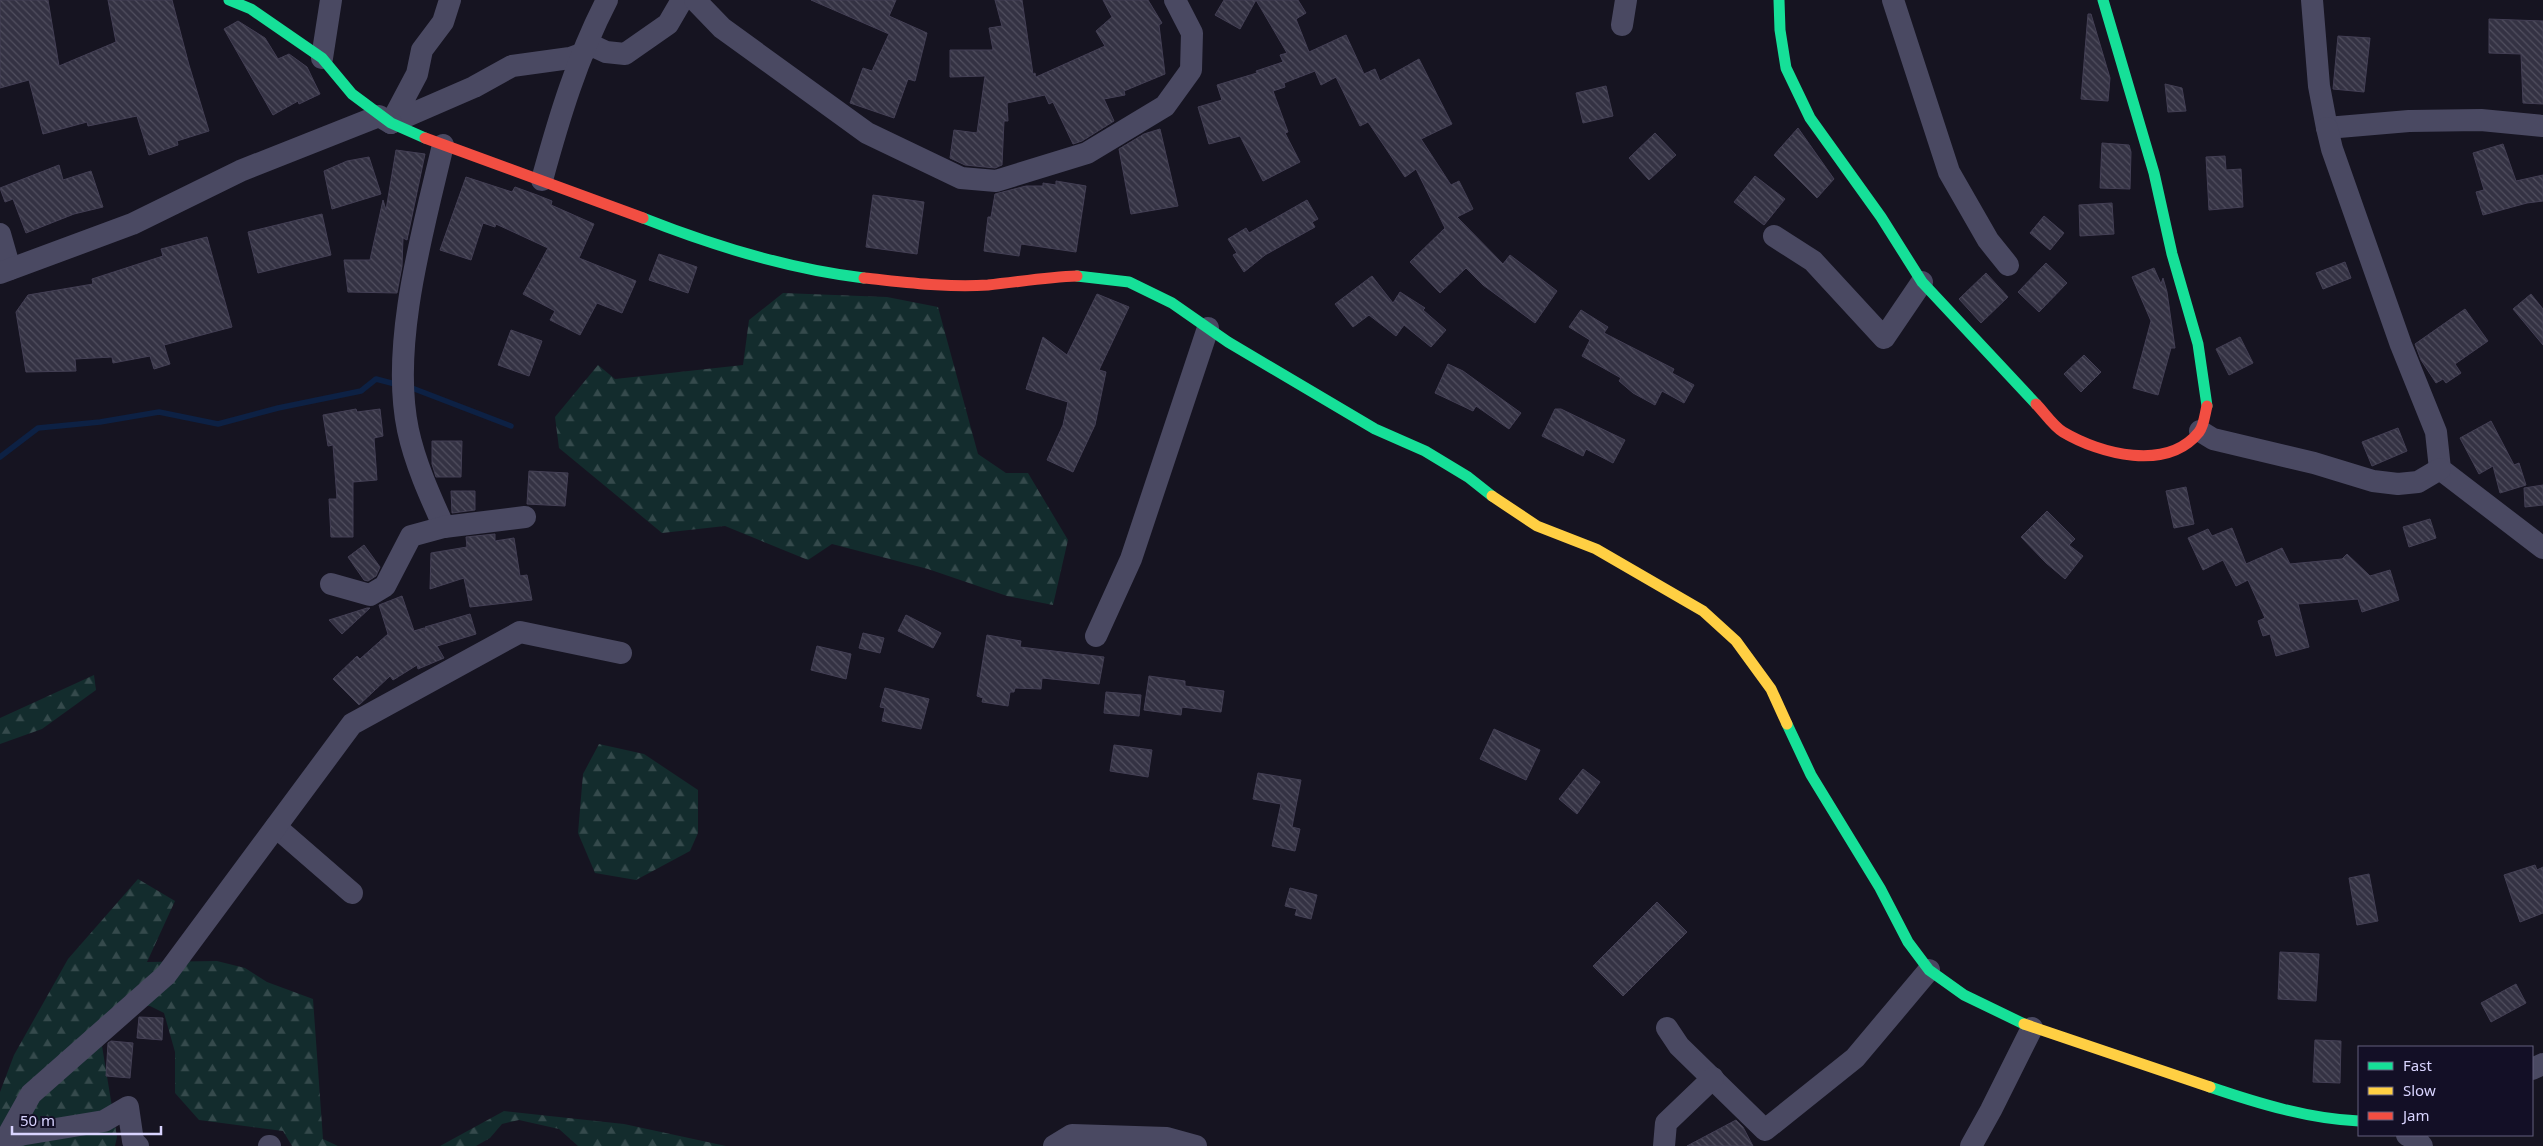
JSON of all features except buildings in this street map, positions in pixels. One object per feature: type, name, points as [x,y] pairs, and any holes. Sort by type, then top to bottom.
[{"type":"street","points":[[229,0],[251,9],[322,58],[352,94],[391,123]]},
{"type":"street","points":[[322,58],[331,0]]},
{"type":"street","points":[[391,123],[417,74],[422,50],[443,22],[450,0]]},
{"type":"street","points":[[542,180],[564,101],[582,54],[607,0]]},
{"type":"street","points":[[391,123],[474,87],[512,66],[542,64],[582,54],[591,45],[606,52],[625,54],[668,24],[682,0]]},
{"type":"street","points":[[695,0],[722,28],[867,133],[961,178],[996,181],[1087,153],[1165,106],[1191,70],[1192,32],[1175,0]]},
{"type":"street","points":[[1622,25],[1626,0]]},
{"type":"street","points":[[1779,0],[1780,30],[1786,68],[1810,118],[1882,217],[1922,282],[2061,431],[2102,449],[2131,455],[2166,454],[2183,445],[2200,431],[2208,402],[2198,344],[2172,254],[2154,173],[2103,0]]},
{"type":"street","points":[[1892,0],[1949,172],[1988,240],[2008,265]]},
{"type":"street","points":[[2312,0],[2319,86],[2332,149],[2401,345],[2436,432],[2440,469],[2543,548]]},
{"type":"street","points":[[0,234],[5,271],[132,224],[240,171],[379,116],[443,145],[542,180],[678,232],[779,262],[833,274],[909,283],[987,285],[1035,278],[1081,276],[1129,282],[1172,303],[1208,328],[1375,429],[1426,452],[1468,477],[1499,501],[1537,526],[1596,549],[1703,611],[1736,641],[1771,689],[1821,793],[1880,888],[1908,942],[1929,970],[1964,995],[2032,1028],[2245,1099],[2339,1120],[2358,1121]]},
{"type":"street","points":[[2327,128],[2409,121],[2481,120],[2543,126]]},
{"type":"street","points":[[443,145],[412,292],[402,359],[408,430],[428,491],[444,526]]},
{"type":"street","points":[[1774,236],[1813,261],[1884,338],[1922,282]]},
{"type":"street","points":[[1096,636],[1131,559],[1208,328]]},
{"type":"street","points":[[2200,431],[2212,439],[2314,463],[2373,481],[2398,484],[2418,482],[2440,469]]},
{"type":"street","points":[[331,584],[370,596],[385,586],[410,536],[444,526],[526,517]]},
{"type":"street","points":[[4,1141],[31,1094],[166,975],[352,724],[520,632],[621,653]]},
{"type":"street","points":[[276,827],[352,893]]},
{"type":"street","points":[[1667,1028],[1679,1046],[1765,1130],[1855,1058],[1929,970]]},
{"type":"street","points":[[1971,1146],[2032,1028]]},
{"type":"street","points":[[1664,1146],[1666,1123],[1713,1078]]},
{"type":"street","points":[[4,1141],[104,1121],[128,1107],[133,1142],[138,1146]]},
{"type":"street","points":[[1054,1146],[1072,1135],[1167,1138],[1196,1146]]},
{"type":"street","points":[[2408,1136],[2418,1141],[2422,1146]]},
{"type":"green space","points":[[783,293],[887,297],[938,307],[978,454],[1006,473],[1028,473],[1068,540],[1053,605],[1007,596],[928,569],[832,544],[808,560],[725,526],[662,533],[559,448],[555,417],[598,365],[615,379],[743,365],[749,320]]},
{"type":"green space","points":[[94,675],[96,690],[42,729],[0,744],[0,718]]},
{"type":"green space","points":[[599,744],[644,754],[698,790],[698,833],[690,851],[636,880],[595,873],[578,833],[583,774]]},
{"type":"green space","points":[[138,879],[175,901],[147,962],[217,961],[245,968],[267,982],[313,999],[323,1139],[338,1146],[292,1146],[283,1131],[199,1120],[175,1093],[175,1052],[164,1013],[150,1006],[134,1006],[102,1046],[117,1137],[115,1146],[0,1146],[0,1092],[14,1055],[68,959]]},
{"type":"green space","points":[[504,1111],[624,1124],[726,1146],[578,1146],[559,1129],[519,1120],[502,1124],[490,1138],[476,1146],[440,1146]]},
{"type":"waterway","points":[[0,457],[38,428],[100,422],[159,412],[218,424],[278,408],[361,391],[376,379],[399,385]]},
{"type":"waterway","points":[[412,388],[511,426]]},
{"type":"traffic: fast","points":[[229,0],[251,9],[322,58],[352,94],[391,123],[425,138]]},
{"type":"traffic: fast","points":[[1779,0],[1780,30],[1786,68],[1810,118],[1881,217],[1922,282],[2036,404]]},
{"type":"traffic: fast","points":[[2103,0],[2154,173],[2172,254],[2198,344],[2207,406]]},
{"type":"traffic: fast","points":[[643,218],[697,238],[752,255],[807,269],[864,278]]},
{"type":"traffic: fast","points":[[1077,276],[1129,282],[1172,303],[1228,342],[1375,429],[1425,451],[1468,477],[1492,496]]},
{"type":"traffic: fast","points":[[1787,724],[1811,775],[1880,888],[1908,942],[1929,970],[1964,995],[2024,1024]]},
{"type":"traffic: fast","points":[[2210,1087],[2302,1114],[2358,1121]]},
{"type":"traffic: slow","points":[[1492,496],[1537,526],[1596,549],[1703,611],[1736,641],[1771,689],[1787,724]]},
{"type":"traffic: slow","points":[[2024,1024],[2210,1087]]},
{"type":"traffic: jam","points":[[425,138],[643,218]]},
{"type":"traffic: jam","points":[[864,278],[973,286],[1077,276]]},
{"type":"traffic: jam","points":[[2036,404],[2052,423],[2063,432],[2078,440],[2095,447],[2133,455],[2152,455],[2169,452],[2185,444],[2201,429],[2207,406]]}]
